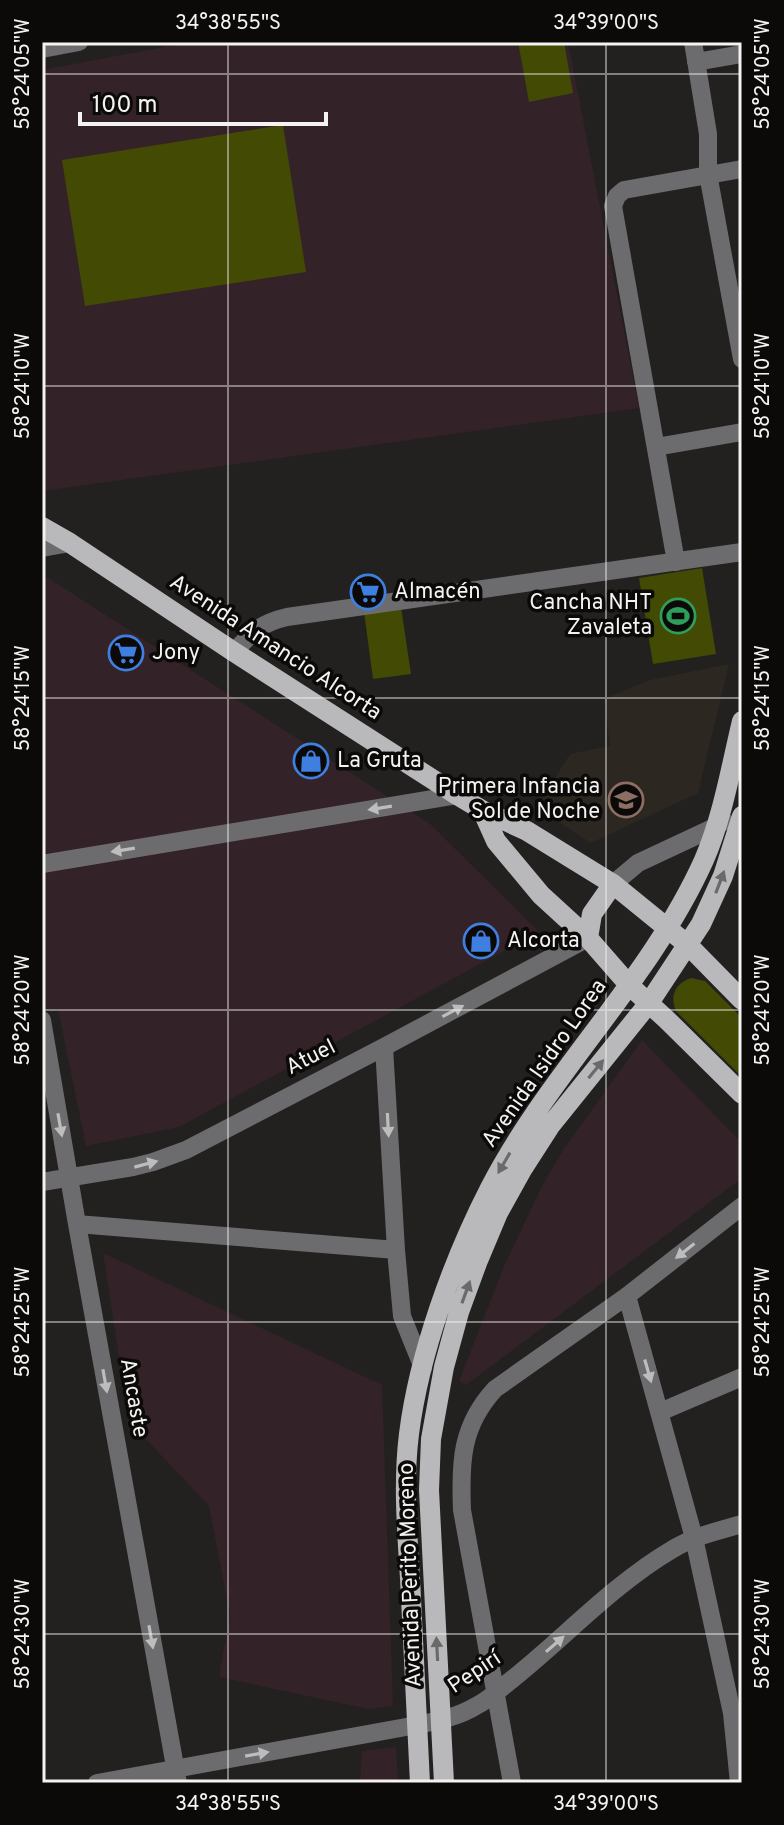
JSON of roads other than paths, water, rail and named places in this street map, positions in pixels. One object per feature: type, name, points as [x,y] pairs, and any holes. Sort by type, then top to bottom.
[{"type":"main road","name":"Avenida Amancio Alcorta","points":[[42,527],[457,795],[527,831],[613,884],[688,945],[742,1000]]},
{"type":"main road","name":"Avenida Isidro Lorea","points":[[423,1368],[442,1302],[490,1189],[531,1119],[629,985],[667,927],[703,862],[717,826],[742,721]]},
{"type":"main road","points":[[482,810],[496,841],[541,895],[588,938],[629,985],[742,1094]]},
{"type":"main road","name":"Avenida Isidro Lorea","points":[[444,1367],[459,1312],[498,1213],[550,1126],[649,1003],[688,945],[723,876],[742,816]]},
{"type":"main road","points":[[588,938],[592,914],[613,884]]},
{"type":"main road","name":"Avenida Perito Moreno","points":[[444,1367],[431,1439],[429,1490],[444,1783]]},
{"type":"main road","name":"Avenida Perito Moreno","points":[[420,1783],[405,1489],[409,1434],[423,1368]]},
{"type":"street","points":[[42,49],[79,42]]},
{"type":"street","points":[[693,42],[708,134],[708,174],[742,359]]},
{"type":"street","points":[[696,62],[742,54]]},
{"type":"street","points":[[676,562],[613,206],[624,190],[742,169]]},
{"type":"street","points":[[656,447],[742,432]]},
{"type":"street","points":[[42,548],[70,543]]},
{"type":"street","points":[[234,652],[258,627],[287,617],[742,552]]},
{"type":"street","points":[[42,864],[457,795]]},
{"type":"street","points":[[613,884],[638,863],[717,826],[742,807]]},
{"type":"street","name":"Atuel","points":[[42,1182],[133,1167],[186,1150],[588,938]]},
{"type":"street","name":"Ancaste","points":[[42,1020],[177,1776]]},
{"type":"street","points":[[384,1047],[402,1316],[423,1368]]},
{"type":"street","points":[[512,1783],[462,1510],[463,1454],[468,1432],[482,1404],[495,1389],[627,1296],[742,1206]]},
{"type":"street","points":[[77,1224],[396,1250]]},
{"type":"street","points":[[627,1296],[694,1538],[732,1713],[739,1783]]},
{"type":"street","points":[[660,1412],[742,1377]]},
{"type":"street","name":"Pepirí","points":[[97,1783],[177,1776],[457,1715],[495,1693],[644,1567],[694,1538],[742,1524]]},
{"type":"street","points":[[732,1713],[742,1735]]},
{"type":"place","name":"Almacén","points":[[368,592]]},
{"type":"place","name":"Cancha NHT Zavaleta","points":[[678,616]]},
{"type":"place","name":"Jony","points":[[126,653]]},
{"type":"place","name":"La Gruta","points":[[311,761]]},
{"type":"place","name":"Primera Infancia Sol de Noche","points":[[626,800]]},
{"type":"place","name":"Alcorta","points":[[481,941]]}]
